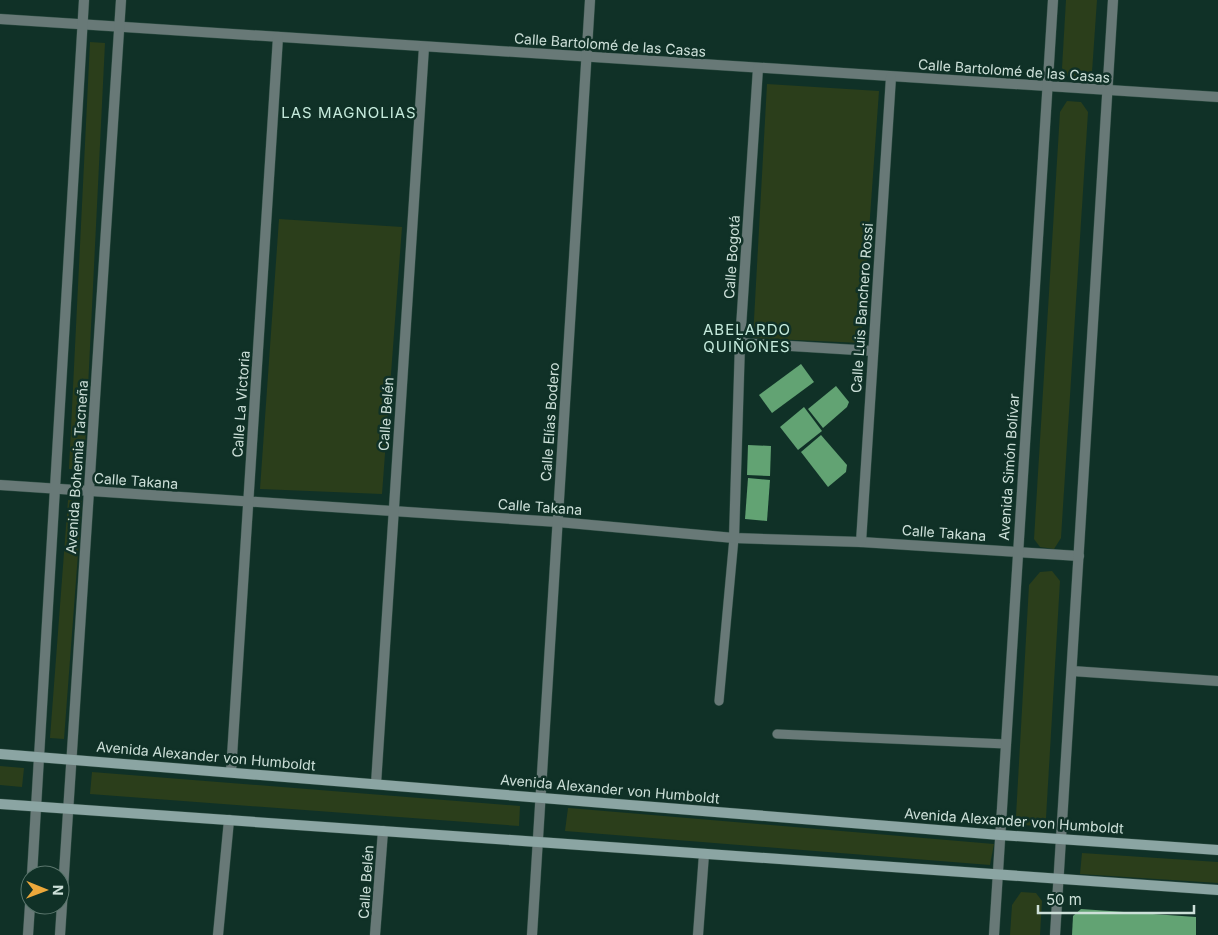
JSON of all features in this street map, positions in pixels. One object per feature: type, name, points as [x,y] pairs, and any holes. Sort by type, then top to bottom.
[{"type":"main road","name":"Avenida Alexander von Humboldt","points":[[0,754],[1000,835],[1218,850]]},
{"type":"main road","points":[[0,804],[1218,890]]},
{"type":"street","name":"Avenida Bohemia Tacneña","points":[[33,865],[84,0]]},
{"type":"street","name":"Avenida Bohemia Tacneña","points":[[60,935],[121,0]]},
{"type":"street","name":"Calle Elías Bodero","points":[[532,935],[590,0]]},
{"type":"street","name":"Avenida Simón Bolívar","points":[[994,935],[1052,0]]},
{"type":"street","points":[[1056,935],[1113,0]]},
{"type":"street","name":"Calle Bartolomé de las Casas","points":[[0,19],[1218,97]]},
{"type":"street","name":"Calle La Victoria","points":[[231,772],[278,37]]},
{"type":"street","name":"Calle Belén","points":[[376,784],[424,47]]},
{"type":"street","name":"Calle Bogotá","points":[[734,538],[740,343],[758,68]]},
{"type":"street","name":"Calle Luis Banchero Rossi","points":[[861,542],[891,77]]},
{"type":"street","points":[[740,343],[874,351]]},
{"type":"street","name":"Calle Takana","points":[[0,485],[558,522],[734,538],[861,542],[1079,556]]},
{"type":"street","points":[[1072,671],[1218,681]]},
{"type":"street","points":[[218,935],[229,820]]},
{"type":"street","name":"Calle Belén","points":[[375,935],[383,831]]},
{"type":"street","points":[[698,935],[704,854]]},
{"type":"street","points":[[28,935],[29,915]]},
{"type":"lane","points":[[719,701],[734,538]]},
{"type":"lane","points":[[777,734],[1006,744]]},
{"type":"green space","points":[[1066,0],[1097,0],[1092,72],[1085,77],[1068,76],[1062,68]]},
{"type":"green space","points":[[90,42],[105,43],[84,469],[69,469]]},
{"type":"green space","points":[[767,84],[879,91],[861,343],[753,338]]},
{"type":"green space","points":[[1067,101],[1081,102],[1088,112],[1061,538],[1054,549],[1040,547],[1034,539],[1060,112]]},
{"type":"green space","points":[[279,219],[402,227],[382,494],[260,489]]},
{"type":"green space","points":[[68,500],[82,501],[64,739],[50,738]]},
{"type":"green space","points":[[1052,571],[1060,581],[1046,818],[1037,826],[1023,825],[1016,816],[1029,585],[1040,572]]},
{"type":"green space","points":[[0,766],[24,768],[22,787],[0,785]]},
{"type":"green space","points":[[92,772],[520,806],[519,826],[90,794]]},
{"type":"green space","points":[[568,808],[994,844],[990,865],[565,831]]},
{"type":"green space","points":[[1082,853],[1218,862],[1218,883],[1080,874]]},
{"type":"green space","points":[[1021,892],[1036,893],[1042,901],[1040,935],[1010,935],[1012,905]]},
{"type":"building","points":[[801,364],[814,382],[772,413],[759,395]]},
{"type":"building","points":[[836,386],[849,402],[847,407],[823,428],[808,409]]},
{"type":"building","points":[[804,407],[822,431],[798,450],[780,427]]},
{"type":"building","points":[[821,435],[847,465],[846,472],[828,487],[801,452]]},
{"type":"building","points":[[748,445],[771,446],[770,476],[747,475]]},
{"type":"building","points":[[748,478],[770,480],[767,521],[745,519]]},
{"type":"building","points":[[1081,909],[1196,917],[1196,935],[1072,935],[1073,916]]},
{"type":"district","name":"LAS MAGNOLIAS","points":[[349,113]]},
{"type":"district","name":"ABELARDO QUIÑONES","points":[[747,338]]}]
